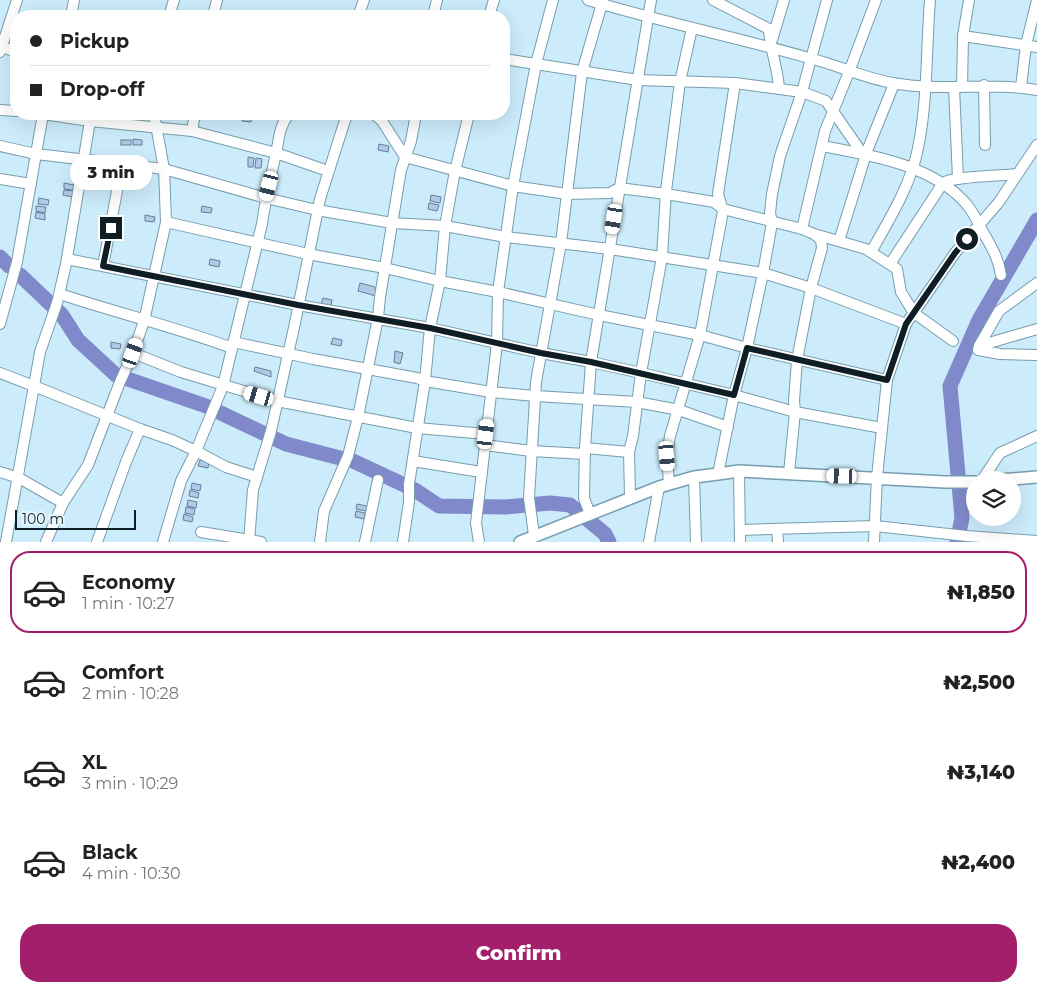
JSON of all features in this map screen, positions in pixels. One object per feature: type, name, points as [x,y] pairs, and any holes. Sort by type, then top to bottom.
[{"type":"street","points":[[479,542],[476,523],[497,343],[498,292],[513,186],[536,64],[553,0]]},
{"type":"street","points":[[588,0],[602,2],[692,28],[812,58],[868,78],[894,84],[926,87],[984,85],[1037,90]]},
{"type":"street","points":[[587,515],[584,498],[585,451],[591,362],[651,0]]},
{"type":"street","points":[[713,0],[732,4],[769,29],[770,48],[778,70],[779,89]]},
{"type":"street","points":[[770,48],[784,0]]},
{"type":"street","points":[[718,474],[734,395],[747,348],[763,273],[772,223],[770,213],[772,194],[780,156],[802,92],[827,0]]},
{"type":"street","points":[[802,229],[822,146],[833,110],[850,72],[876,0]]},
{"type":"street","points":[[871,252],[892,214],[918,149],[926,87],[930,0]]},
{"type":"street","points":[[958,179],[958,87],[969,0]]},
{"type":"street","points":[[1021,87],[1026,45],[1036,0],[1033,0]]},
{"type":"street","points":[[534,535],[530,502],[535,396],[560,244],[582,72],[602,2]]},
{"type":"street","points":[[1,48],[10,21]]},
{"type":"street","points":[[630,497],[629,452],[662,257],[666,194],[680,82],[692,28]]},
{"type":"street","points":[[963,36],[1037,47]]},
{"type":"street","points":[[510,60],[638,80],[735,84],[802,92],[826,101],[864,154]]},
{"type":"street","points":[[649,542],[664,485],[670,436],[700,335],[714,265],[723,209],[718,194],[735,84]]},
{"type":"street","points":[[839,242],[864,154],[894,84]]},
{"type":"street","points":[[984,85],[984,145]]},
{"type":"street","points":[[0,324],[17,262],[41,120]]},
{"type":"street","points":[[83,120],[192,130],[276,153],[328,171]]},
{"type":"street","points":[[46,542],[64,503],[88,465],[144,321],[166,222],[164,170],[155,120]]},
{"type":"street","points":[[192,130],[194,120]]},
{"type":"street","points":[[163,542],[181,481],[196,451],[223,386],[258,242],[276,153],[276,144],[286,120]]},
{"type":"street","points":[[249,541],[253,490],[271,431],[317,210],[345,120]]},
{"type":"street","points":[[381,120],[405,157],[456,171],[513,186],[567,194],[610,193],[619,188],[714,202],[723,209],[772,223],[802,229],[871,252],[897,269],[901,292],[914,313],[953,340]]},
{"type":"street","points":[[320,542],[324,511],[348,456],[358,417],[378,318],[401,170],[411,141],[415,120]]},
{"type":"street","points":[[403,542],[409,502],[409,484],[425,381],[430,328],[440,281],[445,226],[468,120]]},
{"type":"street","points":[[6,542],[19,478],[40,352],[57,302],[67,259],[90,121]]},
{"type":"street","points":[[874,542],[877,477],[887,380],[906,324],[955,253],[999,202],[1037,145]]},
{"type":"street","points":[[0,146],[36,154],[164,170],[317,210],[392,223],[445,226],[506,237],[662,257],[763,273],[811,288],[906,324]]},
{"type":"street","points":[[822,146],[864,154],[912,168],[943,183],[968,206],[998,260],[1001,275]]},
{"type":"street","points":[[103,266],[122,164]]},
{"type":"street","points":[[890,264],[943,183],[947,180],[1017,174]]},
{"type":"street","points":[[0,179],[31,184]]},
{"type":"street","points":[[166,222],[308,254],[385,268],[550,305],[700,335],[747,348],[887,380]]},
{"type":"street","points":[[789,473],[798,360],[811,288],[822,248],[821,240],[814,234]]},
{"type":"street","points":[[67,259],[298,305],[430,328],[641,373],[734,395],[795,412],[882,428]]},
{"type":"street","points":[[1037,283],[999,310],[978,350],[1000,354],[1037,355]]},
{"type":"street","points":[[57,302],[166,325],[233,345],[425,381],[491,392],[637,402],[679,410],[728,427]]},
{"type":"street","points":[[979,346],[1037,330]]},
{"type":"street","points":[[133,353],[181,372],[277,401],[417,428],[486,434]]},
{"type":"street","points":[[0,373],[106,416],[172,440],[226,467],[257,477]]},
{"type":"street","points":[[97,542],[140,428]]},
{"type":"street","points":[[985,471],[1000,453],[1037,436]]},
{"type":"street","points":[[485,446],[531,451],[629,452]]},
{"type":"street","points":[[413,461],[481,472]]},
{"type":"street","points":[[739,471],[740,542]]},
{"type":"street","points":[[520,542],[630,497],[694,477],[739,471],[945,482],[966,481]]},
{"type":"street","points":[[0,472],[19,478],[64,503]]},
{"type":"street","points":[[694,477],[696,542]]},
{"type":"street","points":[[1021,478],[1037,477]]},
{"type":"street","points":[[365,542],[378,480]]},
{"type":"street","points":[[740,530],[875,526],[1008,540],[1037,541]]},
{"type":"street","points":[[777,529],[778,542]]},
{"type":"street","points":[[201,532],[261,542]]},
{"type":"building","points":[[133,139],[142,140],[142,145],[133,145]]},
{"type":"building","points":[[121,140],[131,140],[131,145],[121,145]]},
{"type":"building","points":[[379,144],[389,146],[388,152],[378,150]]},
{"type":"building","points":[[248,157],[254,158],[253,167],[248,167]]},
{"type":"building","points":[[256,158],[262,159],[261,168],[255,168]]},
{"type":"building","points":[[93,178],[103,179],[102,185],[92,183]]},
{"type":"building","points":[[64,183],[74,185],[73,190],[64,189]]},
{"type":"building","points":[[64,190],[73,191],[72,197],[63,195]]},
{"type":"building","points":[[431,195],[441,197],[440,203],[430,201]]},
{"type":"building","points":[[39,198],[49,200],[48,205],[38,204]]},
{"type":"building","points":[[429,203],[439,205],[437,211],[428,209]]},
{"type":"building","points":[[36,206],[46,207],[45,213],[36,211]]},
{"type":"building","points":[[202,206],[212,208],[211,213],[201,212]]},
{"type":"building","points":[[36,212],[45,214],[45,220],[35,218]]},
{"type":"building","points":[[145,215],[155,217],[154,222],[145,221]]},
{"type":"building","points":[[210,259],[220,261],[219,267],[209,265]]},
{"type":"building","points":[[360,283],[375,287],[376,296],[358,291]]},
{"type":"building","points":[[323,298],[332,300],[331,306],[321,304]]},
{"type":"building","points":[[333,338],[342,340],[341,346],[331,344]]},
{"type":"building","points":[[111,342],[121,344],[120,349],[111,348]]},
{"type":"building","points":[[395,351],[403,353],[400,364],[394,362]]},
{"type":"building","points":[[255,367],[271,371],[271,377],[254,371]]},
{"type":"building","points":[[200,460],[209,462],[208,468],[198,466]]},
{"type":"building","points":[[192,483],[201,485],[200,491],[191,489]]},
{"type":"building","points":[[190,490],[199,493],[198,498],[189,496]]},
{"type":"building","points":[[188,500],[197,502],[196,508],[187,506]]},
{"type":"building","points":[[357,504],[367,506],[366,511],[356,509]]},
{"type":"building","points":[[186,507],[195,509],[194,515],[185,513]]},
{"type":"building","points":[[356,511],[365,513],[364,519],[355,517]]},
{"type":"building","points":[[184,514],[193,517],[192,522],[183,520]]},
{"type":"waterway","points":[[957,542],[962,518],[950,386],[979,320],[1037,220]]},
{"type":"waterway","points":[[0,257],[9,266]]},
{"type":"waterway","points":[[20,275],[62,315],[78,340],[116,375],[206,406],[286,444],[340,458]]},
{"type":"waterway","points":[[353,461],[415,490],[439,506],[506,507],[550,503],[570,505],[605,534],[609,542]]},
{"type":"route","points":[[111,228],[103,266],[298,305],[430,328],[734,395],[747,348],[887,380],[906,324],[955,253],[967,239]]}]
